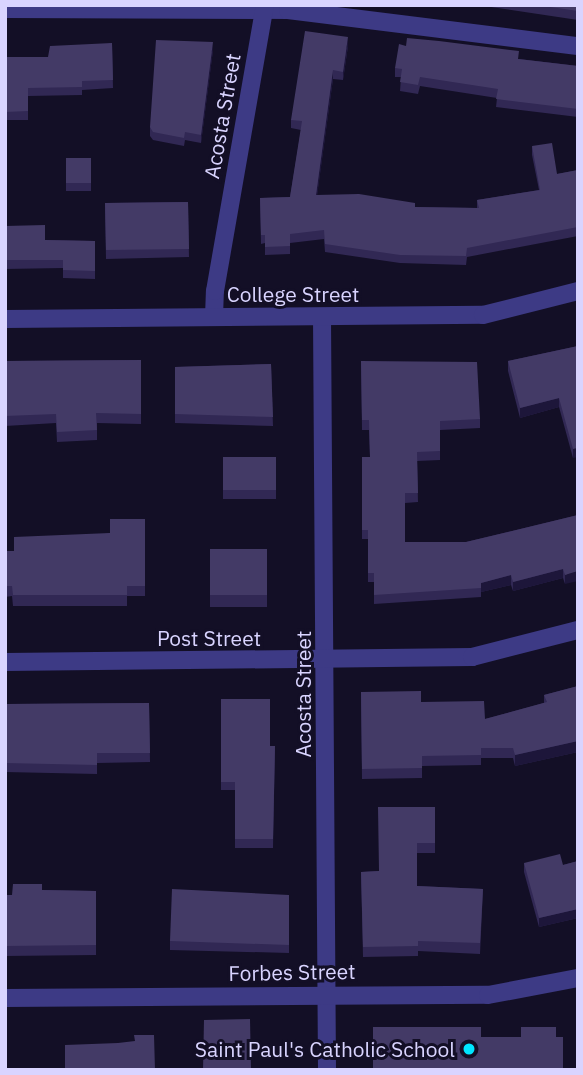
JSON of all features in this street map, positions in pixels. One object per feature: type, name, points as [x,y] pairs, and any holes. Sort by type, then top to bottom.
[{"type":"street","points":[[5,9],[265,8],[578,46]]},
{"type":"street","name":"Acosta Street","points":[[214,317],[215,291],[265,8]]},
{"type":"street","name":"College Street","points":[[5,320],[483,315],[578,291]]},
{"type":"street","name":"Acosta Street","points":[[322,317],[327,1070]]},
{"type":"street","name":"Post Street","points":[[5,662],[326,661],[472,657],[578,630]]},
{"type":"street","name":"Forbes Street","points":[[5,998],[488,995],[578,978]]},
{"type":"building","points":[[537,5],[578,5],[578,11]]},
{"type":"building","points":[[305,31],[348,37],[343,72],[333,70],[316,195],[359,194],[415,203],[415,207],[479,208],[477,200],[540,190],[532,146],[552,143],[557,174],[578,170],[578,227],[467,248],[466,256],[400,255],[325,244],[324,230],[290,234],[290,246],[265,247],[265,235],[261,235],[260,198],[290,197],[302,121],[291,120]]},
{"type":"building","points":[[407,38],[519,51],[518,59],[578,66],[578,109],[496,99],[498,89],[420,77],[418,85],[400,82],[402,69],[395,68],[399,44],[406,46]]},
{"type":"building","points":[[156,40],[213,42],[201,135],[185,132],[184,138],[153,132],[150,127]]},
{"type":"building","points":[[112,43],[113,80],[82,81],[82,87],[28,88],[28,111],[5,112],[5,57],[48,57],[50,46]]},
{"type":"building","points":[[66,158],[91,158],[91,183],[66,183]]},
{"type":"building","points":[[188,202],[189,249],[106,250],[105,203]]},
{"type":"building","points":[[45,225],[45,240],[95,241],[95,271],[63,270],[63,260],[5,260],[5,226]]},
{"type":"building","points":[[578,346],[578,448],[573,449],[559,398],[520,408],[508,361]]},
{"type":"building","points":[[141,360],[141,414],[96,413],[97,430],[57,432],[56,414],[5,416],[5,361]]},
{"type":"building","points":[[361,361],[477,362],[480,419],[440,421],[440,451],[417,452],[418,493],[405,493],[405,542],[466,542],[578,515],[578,571],[565,575],[563,569],[513,582],[511,575],[481,583],[481,588],[374,595],[374,573],[368,573],[368,530],[362,530],[362,457],[370,457],[369,420],[362,420]]},
{"type":"building","points":[[271,364],[273,417],[175,414],[175,367]]},
{"type":"building","points":[[223,457],[276,457],[276,490],[223,490]]},
{"type":"building","points":[[110,519],[145,519],[145,586],[127,586],[127,595],[13,595],[12,586],[5,586],[5,551],[14,551],[14,537],[110,533]]},
{"type":"building","points":[[210,549],[267,549],[267,595],[210,595]]},
{"type":"building","points":[[578,686],[578,741],[515,755],[513,748],[481,748],[481,755],[422,756],[422,768],[362,769],[361,692],[421,691],[421,702],[484,701],[485,719],[547,702],[544,695]]},
{"type":"building","points":[[221,699],[270,699],[270,746],[275,746],[273,839],[235,839],[235,782],[221,782]]},
{"type":"building","points":[[149,703],[150,753],[97,753],[97,765],[5,763],[5,704]]},
{"type":"building","points":[[378,807],[435,807],[435,843],[417,843],[417,886],[483,889],[480,943],[418,941],[418,946],[363,947],[361,872],[379,871]]},
{"type":"building","points":[[560,854],[563,865],[578,861],[578,909],[539,918],[524,863]]},
{"type":"building","points":[[13,884],[42,884],[42,890],[96,891],[96,945],[5,946],[5,895],[12,895]]},
{"type":"building","points":[[172,889],[289,895],[289,945],[170,941]]},
{"type":"building","points":[[250,1019],[251,1070],[203,1070],[204,1020]]},
{"type":"building","name":"Saint Paul's Catholic School","points":[[373,1027],[481,1027],[481,1037],[521,1037],[521,1027],[556,1027],[556,1037],[563,1037],[563,1070],[373,1070]]},
{"type":"building","points":[[134,1035],[154,1035],[155,1070],[65,1070],[65,1045],[135,1041]]},
{"type":"place","name":"Saint Paul's Catholic School","points":[[469,1049]]}]
